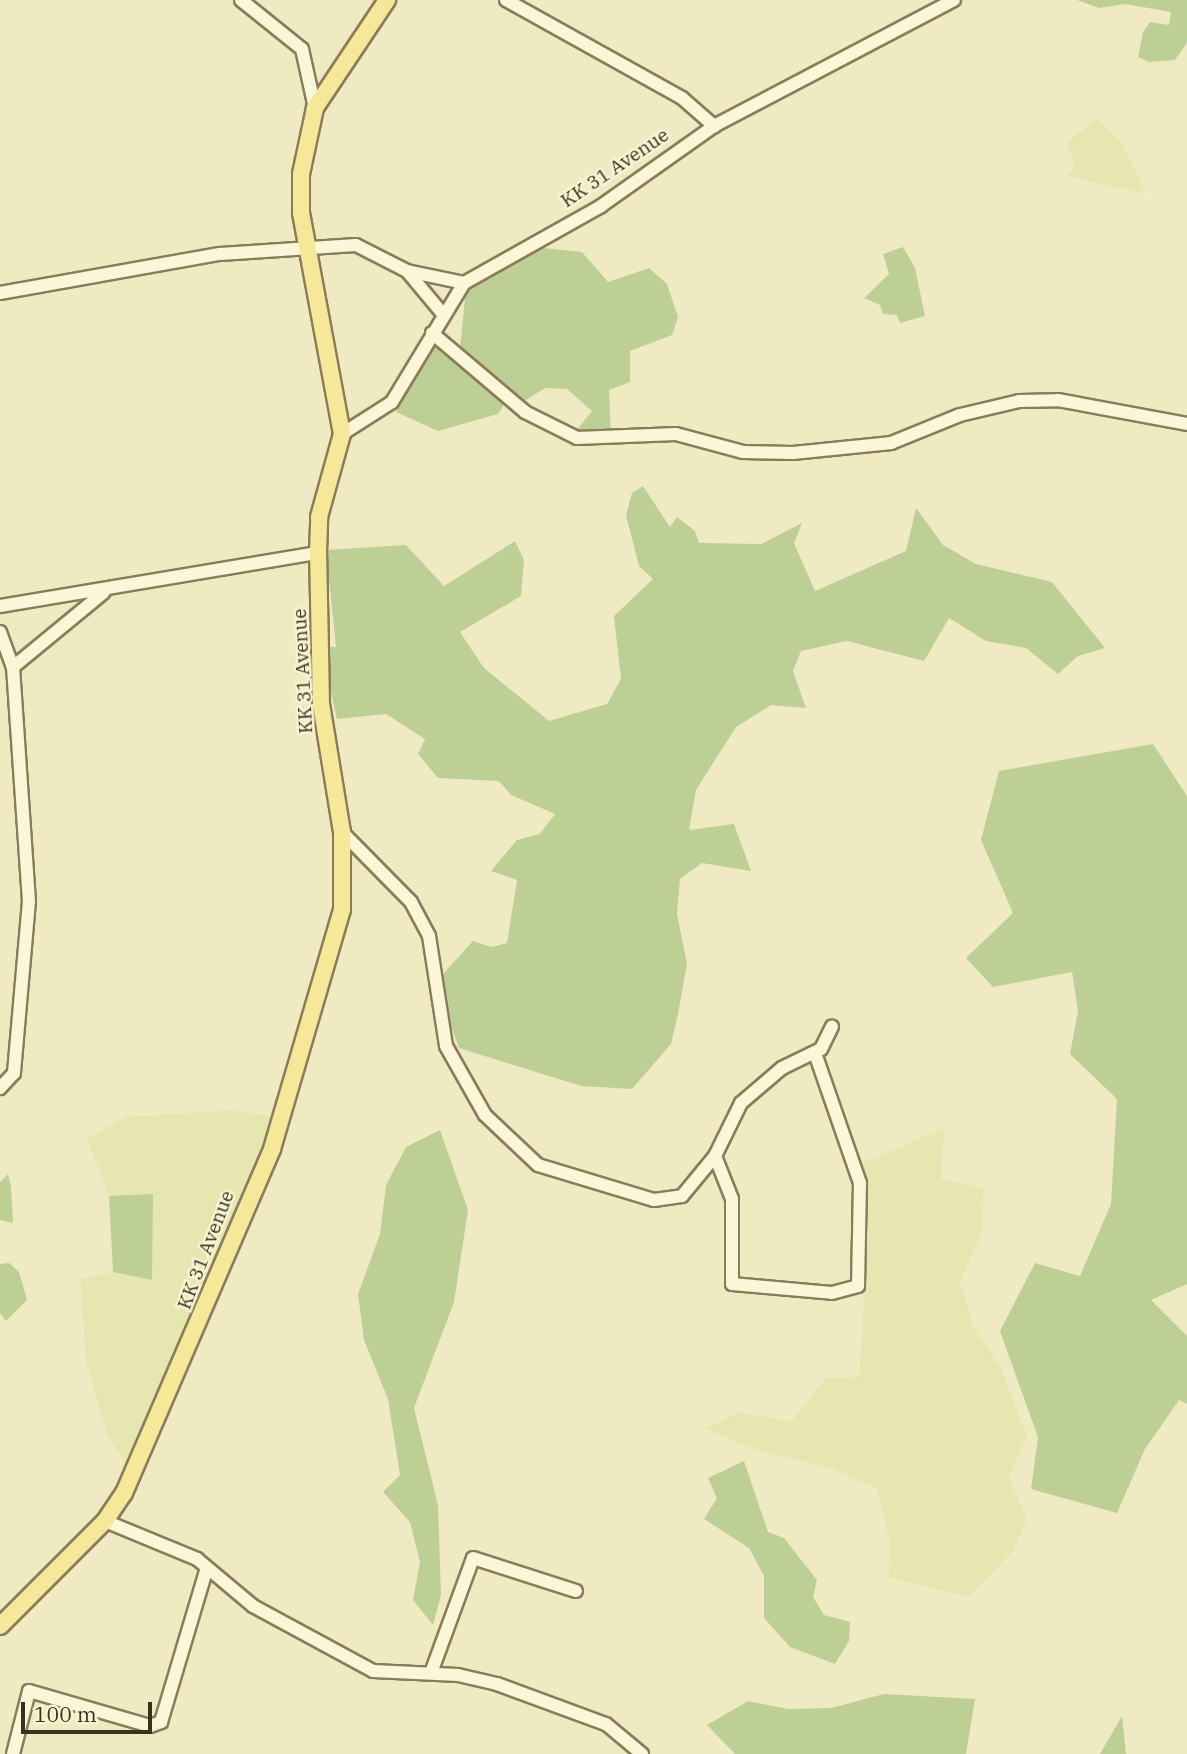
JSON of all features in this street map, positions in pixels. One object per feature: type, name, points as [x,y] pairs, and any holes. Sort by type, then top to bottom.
[{"type":"main road","points":[[342,435],[307,253],[301,174],[315,108],[387,0]]},
{"type":"main road","name":"KK 31 Avenue","points":[[0,1626],[105,1521],[206,1312],[240,1212],[289,1102],[342,909],[342,832],[321,704],[318,554],[319,517],[342,435]]},
{"type":"street","points":[[241,0],[302,49],[315,108]]},
{"type":"street","points":[[506,0],[682,97],[713,125]]},
{"type":"street","name":"KK 31 Avenue","points":[[342,435],[392,402],[442,313],[464,283],[601,206],[713,125],[954,0]]},
{"type":"street","points":[[0,293],[220,254],[307,253],[356,245],[407,271],[464,283]]},
{"type":"street","points":[[407,271],[442,313]]},
{"type":"street","points":[[432,333],[525,412],[577,438],[676,434],[743,452],[793,453],[891,443],[960,415],[1019,401],[1058,400],[1187,425]]},
{"type":"street","points":[[0,606],[103,593],[318,554]]},
{"type":"street","points":[[13,667],[103,593]]},
{"type":"street","points":[[0,632],[13,667],[29,937],[15,1073],[0,1088]]},
{"type":"street","points":[[342,832],[411,902],[429,936],[446,1046],[485,1115],[530,1159],[667,1201],[682,1196],[715,1156],[741,1103],[762,1082],[815,1053],[832,1026]]},
{"type":"street","points":[[715,1156],[732,1199],[732,1284],[832,1293],[858,1286],[860,1183],[815,1053]]},
{"type":"street","points":[[105,1521],[197,1559],[253,1606],[338,1656],[373,1671],[431,1673],[497,1684],[593,1719],[628,1737],[642,1754]]},
{"type":"street","points":[[431,1673],[473,1558],[576,1591]]},
{"type":"street","points":[[13,1754],[29,1691],[150,1726],[161,1722],[206,1571]]},
{"type":"green space","points":[[1077,0],[1187,0],[1187,43],[1175,60],[1149,62],[1138,57],[1143,32],[1150,22],[1169,25],[1171,12],[1125,4],[1099,8]]},
{"type":"green space","points":[[1097,119],[1122,142],[1146,194],[1067,176],[1075,167],[1067,142]]},
{"type":"green space","points":[[903,247],[915,268],[925,316],[900,323],[897,315],[883,314],[880,305],[864,298],[889,274],[883,254]]},
{"type":"green space","points":[[543,248],[582,252],[608,282],[649,268],[667,284],[678,317],[672,335],[630,351],[630,382],[609,390],[611,433],[576,431],[592,411],[567,389],[545,388],[518,405],[460,349],[466,288]]},
{"type":"green space","points":[[436,340],[506,401],[498,414],[438,431],[396,412]]},
{"type":"green space","points":[[643,486],[670,527],[677,517],[695,531],[699,543],[761,544],[802,523],[794,543],[815,591],[906,551],[916,508],[943,545],[976,564],[1052,582],[1105,648],[1078,656],[1058,674],[1026,648],[986,641],[949,618],[924,661],[847,641],[801,651],[793,671],[806,708],[771,705],[736,727],[696,790],[689,830],[734,824],[751,871],[702,863],[680,879],[677,914],[687,964],[671,1044],[632,1089],[581,1086],[459,1048],[445,1009],[443,974],[473,941],[492,947],[507,943],[517,880],[491,871],[517,840],[540,834],[555,814],[511,795],[499,781],[438,778],[418,754],[425,739],[386,714],[337,719],[320,646],[336,647],[326,550],[406,545],[444,586],[515,541],[524,560],[521,596],[460,632],[484,668],[549,721],[607,704],[621,679],[614,616],[653,579],[639,566],[626,515],[632,493]]},
{"type":"green space","points":[[1153,744],[1187,796],[1187,1284],[1151,1300],[1187,1336],[1187,1404],[1179,1400],[1145,1449],[1117,1513],[1031,1489],[1038,1437],[1000,1331],[1035,1263],[1080,1276],[1111,1204],[1117,1099],[1070,1054],[1078,1011],[1072,972],[993,987],[966,958],[1013,913],[981,840],[999,771]]},
{"type":"green space","points":[[231,1110],[275,1117],[132,1475],[107,1433],[86,1361],[80,1279],[113,1272],[109,1196],[87,1138],[127,1117]]},
{"type":"green space","points":[[944,1128],[941,1179],[984,1188],[982,1232],[960,1282],[974,1328],[1001,1369],[1027,1435],[1009,1478],[1027,1520],[1013,1551],[968,1597],[888,1577],[890,1544],[877,1489],[831,1468],[758,1450],[705,1429],[740,1412],[791,1422],[826,1378],[859,1377],[867,1260],[863,1163]]},
{"type":"green space","points":[[440,1130],[468,1210],[454,1302],[414,1408],[438,1505],[441,1595],[433,1625],[413,1600],[420,1562],[410,1522],[383,1492],[400,1475],[388,1399],[364,1340],[358,1294],[380,1234],[386,1185],[406,1147]]},
{"type":"green space","points":[[8,1174],[13,1223],[0,1220],[0,1182]]},
{"type":"green space","points":[[153,1194],[152,1280],[113,1272],[109,1196]]},
{"type":"green space","points":[[9,1263],[19,1272],[27,1300],[6,1321],[0,1313],[0,1264]]},
{"type":"green space","points":[[744,1461],[768,1532],[784,1538],[817,1580],[813,1597],[824,1615],[850,1622],[849,1641],[835,1664],[790,1647],[764,1618],[764,1576],[749,1548],[704,1519],[717,1498],[708,1478]]},
{"type":"green space","points":[[884,1694],[975,1699],[966,1754],[735,1754],[707,1725],[748,1701],[788,1709],[831,1708]]},
{"type":"green space","points":[[1122,1716],[1126,1754],[1100,1754]]}]
